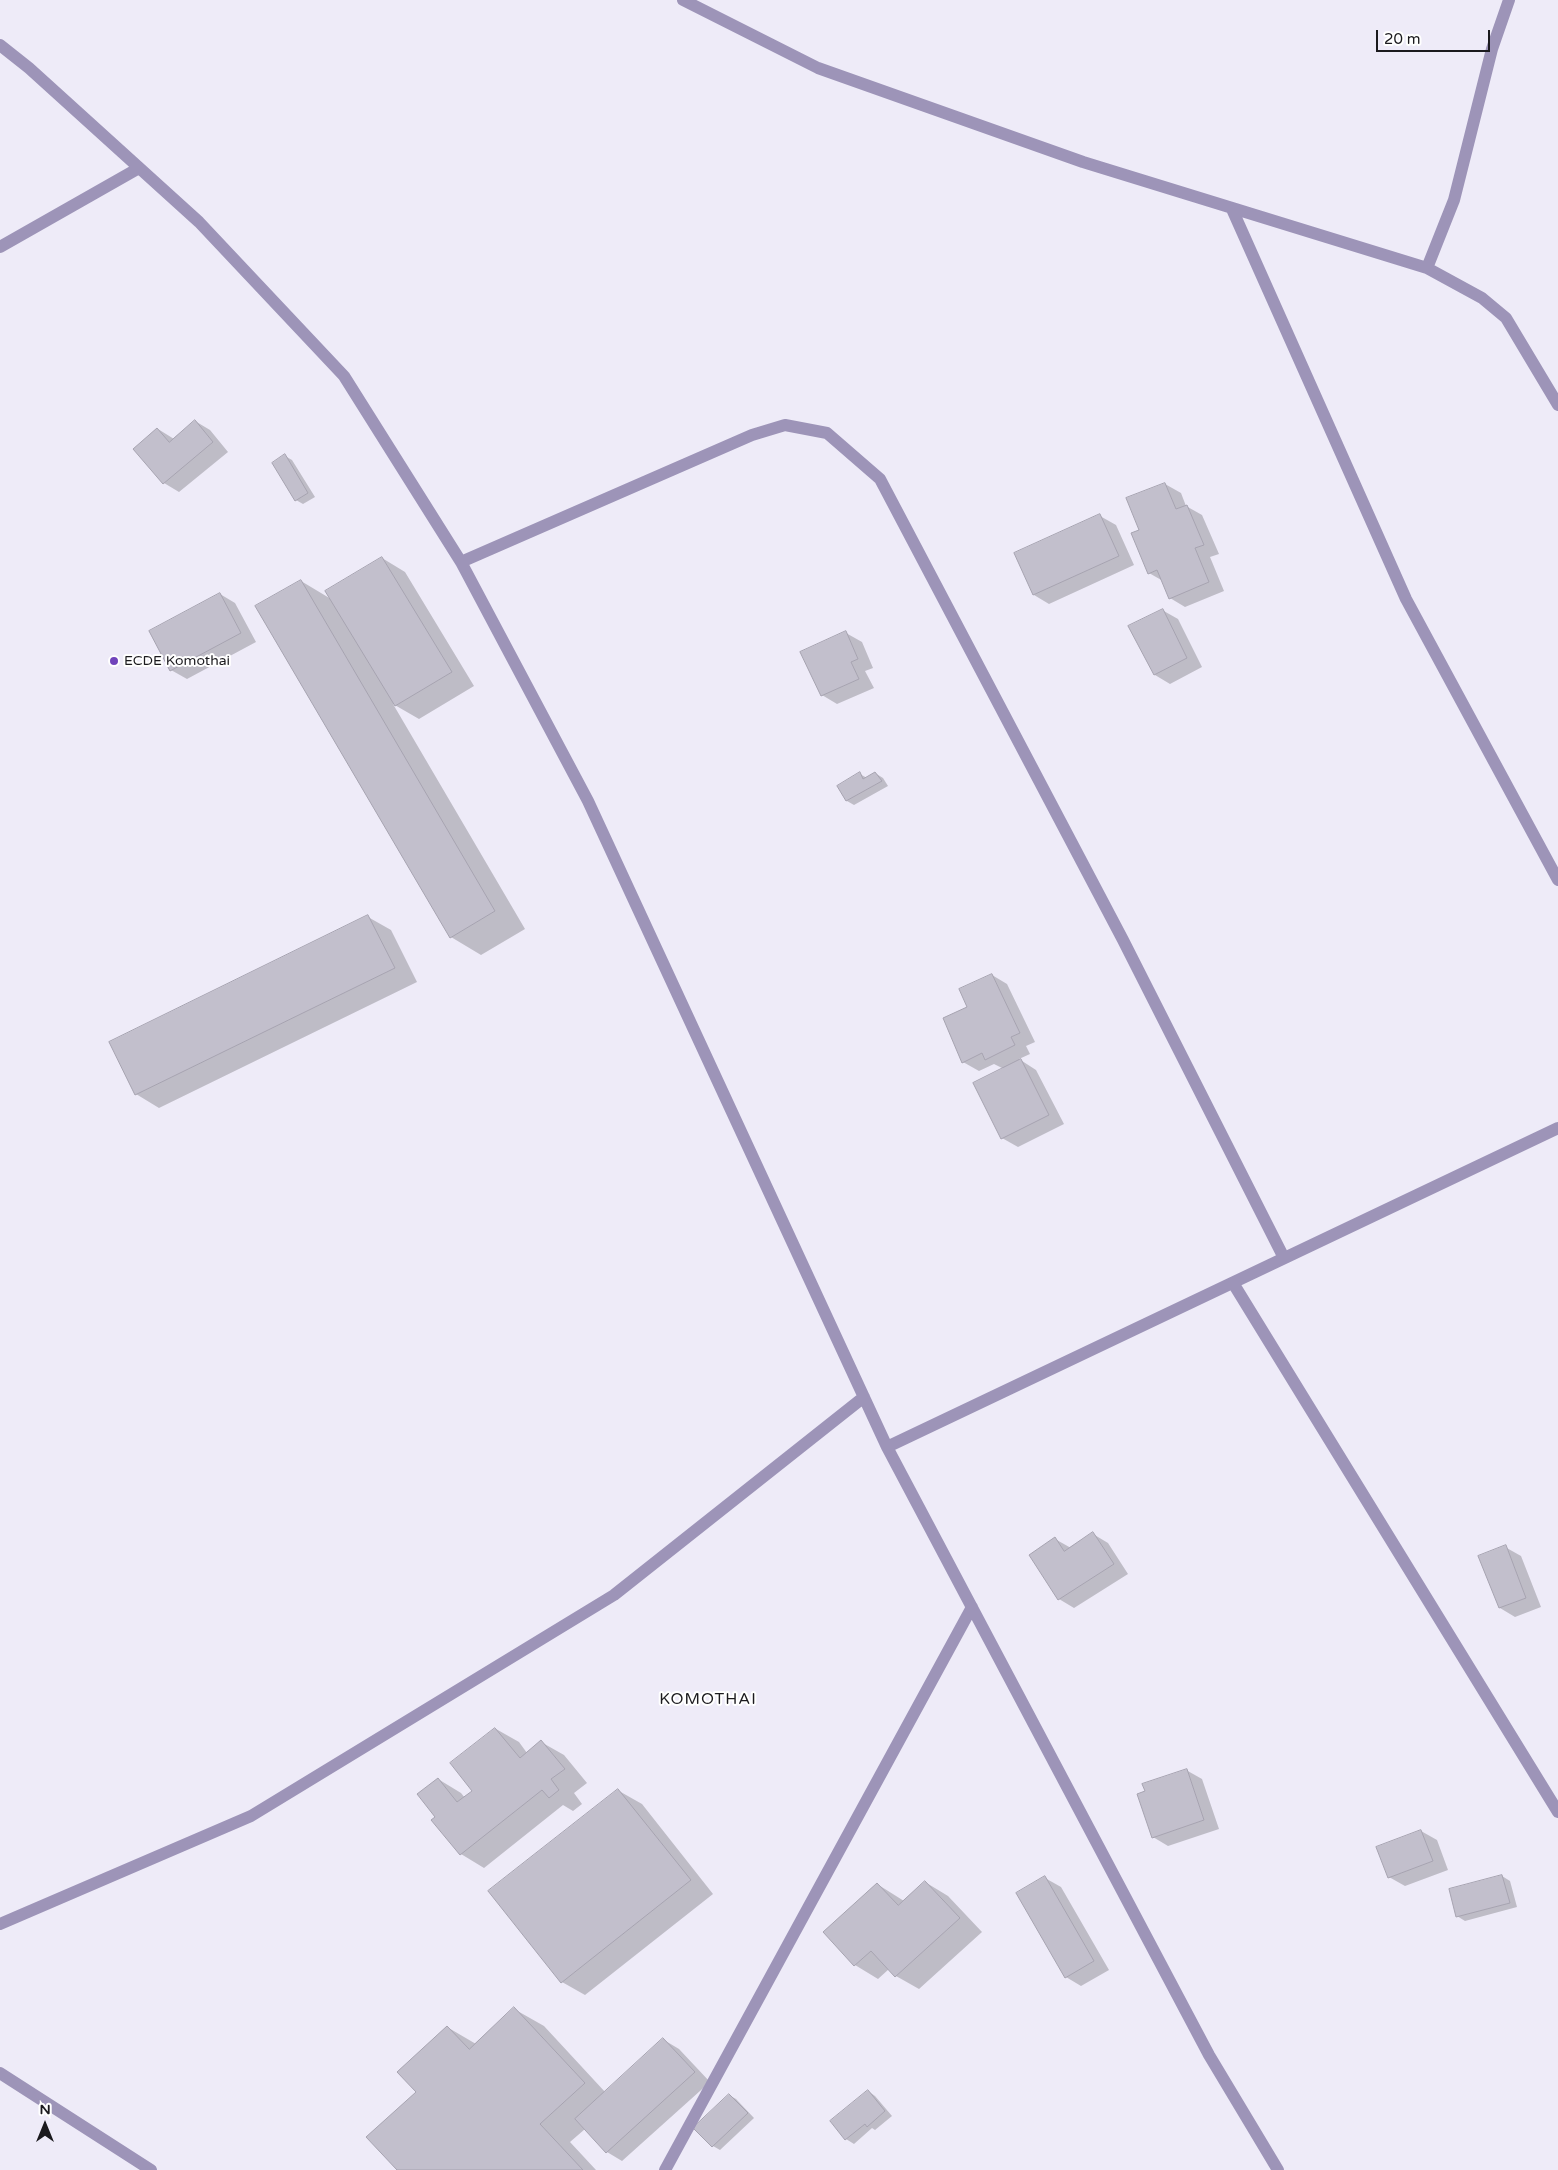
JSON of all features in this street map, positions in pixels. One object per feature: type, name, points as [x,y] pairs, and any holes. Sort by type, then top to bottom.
[{"type":"street","points":[[683,0],[818,68],[1083,162],[1427,268],[1482,298],[1506,318],[1558,405]]},
{"type":"street","points":[[1427,268],[1454,200],[1492,49],[1509,0]]},
{"type":"street","points":[[0,45],[29,68],[199,222],[344,376],[461,562],[588,801],[887,1447],[1210,2055],[1278,2170]]},
{"type":"street","points":[[0,247],[139,168]]},
{"type":"street","points":[[1232,209],[1406,599],[1558,880]]},
{"type":"street","points":[[461,562],[752,435],[785,425],[827,433],[880,479],[1123,940],[1284,1258]]},
{"type":"street","points":[[887,1447],[1558,1128]]},
{"type":"street","points":[[1233,1283],[1558,1812]]},
{"type":"street","points":[[0,1924],[251,1816],[606,1600],[864,1398]]},
{"type":"street","points":[[665,2170],[972,1607]]},
{"type":"street","points":[[0,2073],[151,2170]]},
{"type":"building","points":[[195,420],[213,442],[163,484],[133,449],[157,428],[169,442]]},
{"type":"building","points":[[285,454],[308,493],[295,501],[272,463]]},
{"type":"building","points":[[1165,483],[1176,509],[1187,505],[1204,545],[1195,548],[1209,582],[1169,599],[1157,570],[1148,574],[1131,533],[1139,530],[1126,498]]},
{"type":"building","points":[[1100,514],[1119,556],[1033,595],[1014,553]]},
{"type":"building","points":[[382,557],[452,672],[395,706],[325,591]]},
{"type":"building","points":[[301,580],[495,911],[450,938],[255,606]]},
{"type":"building","points":[[220,593],[241,633],[170,671],[149,631]]},
{"type":"building","points":[[1163,609],[1187,658],[1154,675],[1128,626]]},
{"type":"building","points":[[846,631],[858,659],[851,662],[859,679],[821,696],[800,652]]},
{"type":"building","points":[[860,772],[863,779],[875,772],[882,781],[846,801],[837,786]]},
{"type":"building","points":[[368,915],[395,968],[135,1095],[109,1042]]},
{"type":"building","points":[[992,974],[1020,1033],[1011,1037],[1015,1045],[985,1060],[982,1053],[962,1063],[943,1018],[967,1007],[959,989]]},
{"type":"building","points":[[1021,1059],[1049,1115],[1001,1139],[973,1083]]},
{"type":"building","points":[[1093,1532],[1114,1564],[1058,1600],[1029,1555],[1055,1537],[1064,1551]]},
{"type":"building","points":[[1506,1545],[1526,1598],[1499,1608],[1478,1556]]},
{"type":"building","points":[[495,1728],[520,1758],[541,1740],[565,1769],[551,1779],[559,1790],[549,1798],[542,1790],[460,1855],[431,1820],[435,1817],[417,1794],[438,1778],[457,1802],[472,1791],[450,1763]]},
{"type":"building","points":[[1187,1769],[1204,1820],[1152,1838],[1137,1794],[1145,1791],[1142,1784]]},
{"type":"building","points":[[618,1789],[691,1880],[561,1983],[488,1891]]},
{"type":"building","points":[[1421,1830],[1433,1861],[1388,1878],[1376,1847]]},
{"type":"building","points":[[1502,1875],[1510,1903],[1456,1917],[1449,1889]]},
{"type":"building","points":[[1045,1876],[1094,1961],[1065,1978],[1016,1893]]},
{"type":"building","points":[[925,1881],[960,1918],[895,1977],[871,1951],[854,1966],[823,1932],[877,1883],[898,1905]]},
{"type":"building","points":[[514,2007],[585,2083],[540,2124],[583,2170],[397,2170],[366,2137],[416,2092],[397,2072],[447,2026],[469,2049]]},
{"type":"building","points":[[663,2038],[695,2072],[606,2153],[575,2119]]},
{"type":"building","points":[[868,2090],[885,2111],[867,2127],[865,2124],[845,2140],[830,2121]]},
{"type":"building","points":[[729,2094],[748,2113],[712,2147],[693,2128]]},
{"type":"place","name":"ECDE Komothai","points":[[114,661]]},
{"type":"district","name":"KOMOTHAI","points":[[708,1700]]}]
